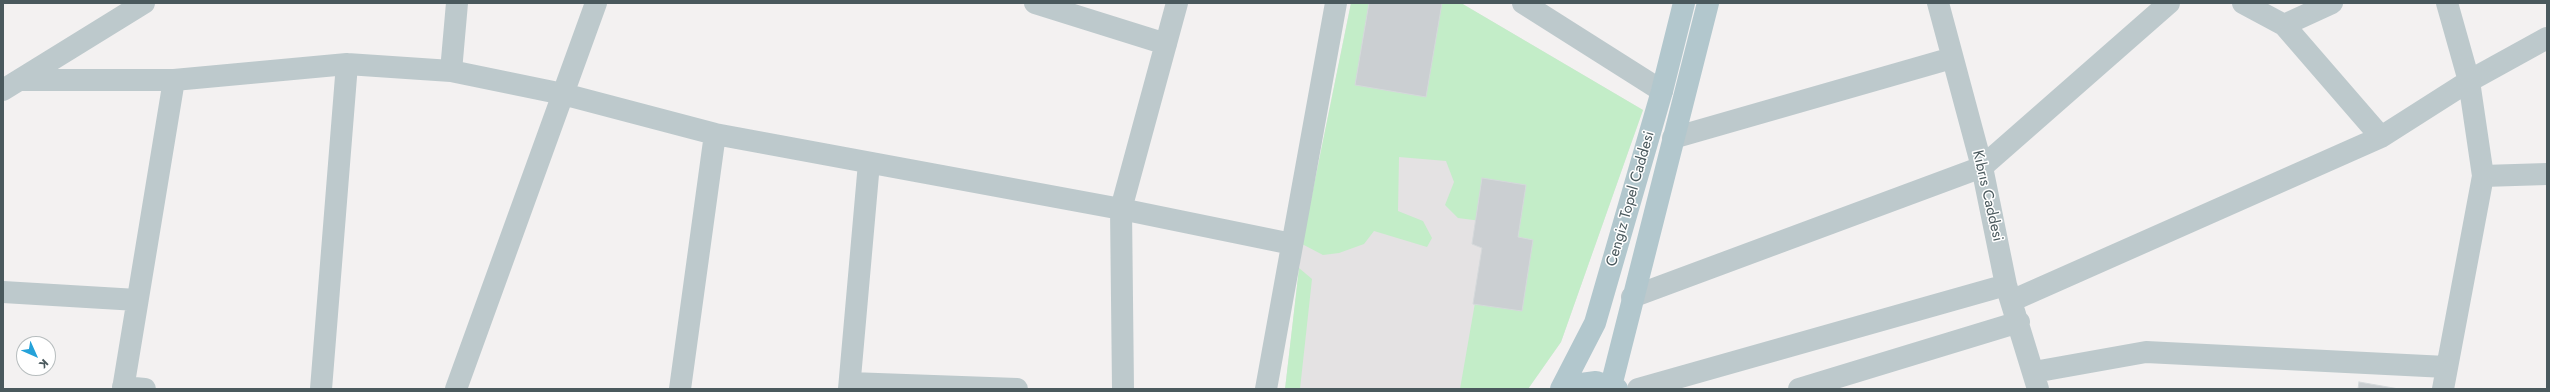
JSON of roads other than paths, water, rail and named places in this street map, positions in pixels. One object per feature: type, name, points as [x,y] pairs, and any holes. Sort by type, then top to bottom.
[{"type":"main road","name":"Cengiz Topel Caddesi","points":[[1561,389],[1594,323],[1662,91],[1684,3]]},
{"type":"main road","name":"Cengiz Topel Caddesi","points":[[1614,387],[1632,297],[1708,3]]},
{"type":"main road","points":[[1569,389],[1581,384],[1596,382],[1614,387]]},
{"type":"street","points":[[3,90],[22,80],[144,3]]},
{"type":"street","points":[[451,71],[457,3]]},
{"type":"street","points":[[456,389],[596,3]]},
{"type":"street","points":[[1035,3],[1166,44]]},
{"type":"street","points":[[1123,389],[1122,209],[1177,3]]},
{"type":"street","points":[[1266,389],[1336,3]]},
{"type":"street","points":[[1523,3],[1662,91]]},
{"type":"street","name":"Kıbrıs Caddesi","points":[[1938,3],[1982,167],[2009,293],[2036,380]]},
{"type":"street","points":[[1632,297],[1982,167],[2169,3]]},
{"type":"street","points":[[2243,3],[2284,25],[2381,137]]},
{"type":"street","points":[[2284,25],[2332,3]]},
{"type":"street","points":[[2443,389],[2483,176],[2469,81],[2447,3]]},
{"type":"street","points":[[1638,389],[2009,293],[2381,137],[2469,81],[2547,38]]},
{"type":"street","points":[[1673,138],[1952,58]]},
{"type":"street","points":[[22,80],[174,80],[347,64],[451,71],[563,94],[715,134],[1122,209],[1292,244]]},
{"type":"street","points":[[321,389],[347,64]]},
{"type":"street","points":[[146,389],[123,388],[174,80]]},
{"type":"street","points":[[680,389],[715,134]]},
{"type":"street","points":[[869,162],[850,386],[1017,389]]},
{"type":"street","points":[[2483,176],[2547,174]]},
{"type":"street","points":[[3,292],[137,300]]},
{"type":"street","points":[[1799,389],[2019,322]]},
{"type":"street","points":[[2036,380],[2146,352],[2446,367]]}]
